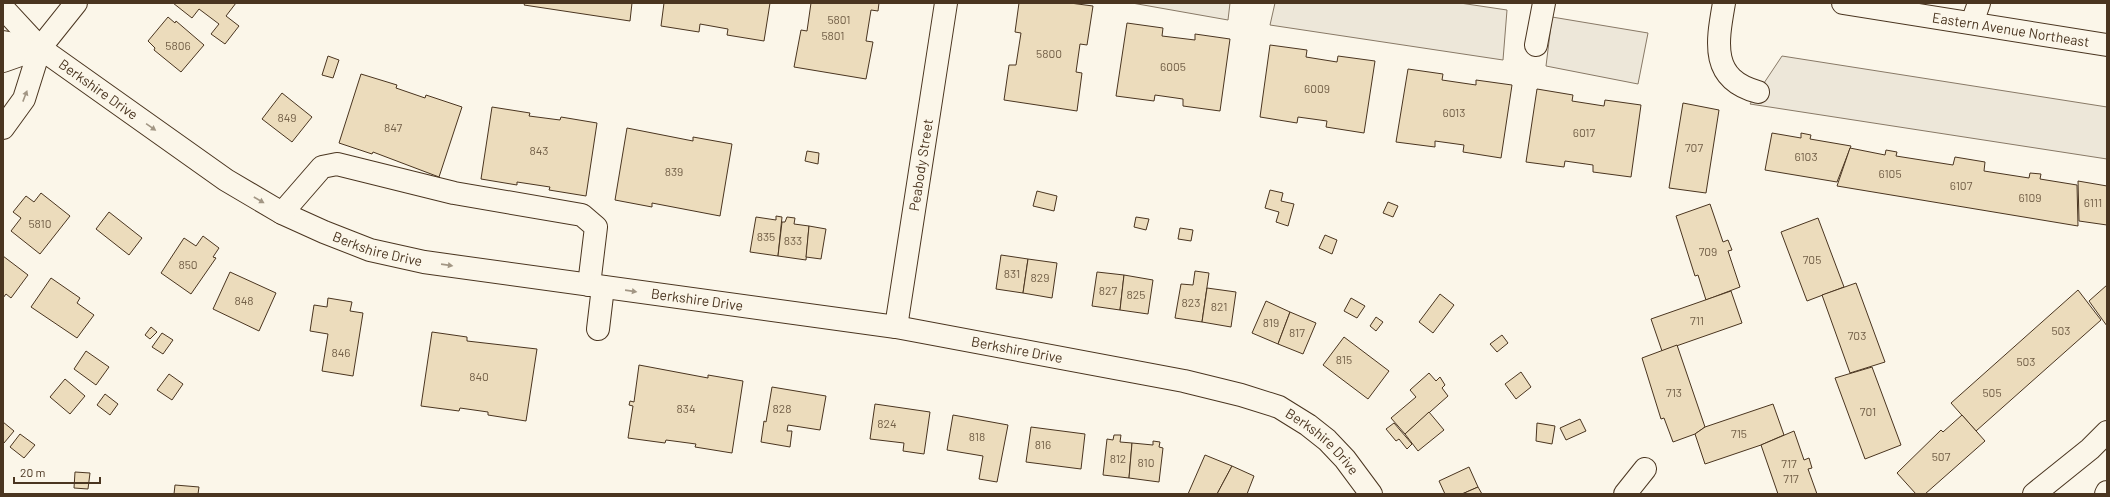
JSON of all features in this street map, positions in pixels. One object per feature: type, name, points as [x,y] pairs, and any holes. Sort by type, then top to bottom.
[{"type":"street","points":[[3,128],[24,99],[40,48],[76,3]]},
{"type":"street","name":"Peabody Street","points":[[896,327],[946,3]]},
{"type":"street","points":[[1536,45],[1544,3]]},
{"type":"street","points":[[1724,3],[1718,44],[1723,66],[1735,83],[1744,88],[1758,92]]},
{"type":"street","name":"Eastern Avenue Northeast","points":[[1843,3],[2107,45]]},
{"type":"street","points":[[1972,23],[1979,3]]},
{"type":"street","points":[[3,8],[40,48]]},
{"type":"street","points":[[3,42],[40,48]]},
{"type":"street","points":[[3,61],[40,48]]},
{"type":"street","name":"Berkshire Drive","points":[[40,48],[226,180],[282,213],[324,232],[378,251],[424,262],[896,327],[1184,381],[1241,394],[1279,407],[1308,425],[1327,440],[1354,470],[1371,494]]},
{"type":"street","points":[[282,213],[322,167],[337,164],[454,193],[582,215],[596,227],[598,329]]},
{"type":"street","points":[[2034,494],[2090,449],[2107,432]]},
{"type":"street","points":[[1625,494],[1645,469]]},
{"type":"shaded area","points":[[1132,3],[1230,3],[1228,20]]},
{"type":"shaded area","points":[[1275,3],[1460,3],[1507,10],[1503,60],[1270,25]]},
{"type":"shaded area","points":[[1552,17],[1648,33],[1638,84],[1546,66]]},
{"type":"shaded area","points":[[1782,56],[2107,107],[2107,159],[1750,104]]},
{"type":"building","points":[[173,3],[236,3],[226,16],[239,26],[225,44],[211,34],[219,24],[199,9],[192,18]]},
{"type":"building","points":[[525,3],[632,3],[630,21],[524,5]]},
{"type":"building","points":[[664,3],[770,3],[764,41],[727,35],[728,29],[700,24],[699,32],[661,26]]},
{"type":"building","points":[[811,3],[879,3],[878,11],[871,10],[866,41],[873,42],[866,79],[794,67],[801,30],[807,31]]},
{"type":"building","points":[[1019,3],[1070,3],[1093,6],[1087,45],[1080,44],[1076,72],[1082,73],[1077,111],[1004,100],[1009,65],[1016,65],[1021,33],[1015,32]]},
{"type":"building","points":[[168,17],[175,23],[176,21],[204,45],[181,72],[154,50],[155,48],[148,41]]},
{"type":"building","points":[[1127,23],[1163,28],[1162,36],[1195,40],[1195,34],[1230,39],[1220,111],[1183,106],[1183,99],[1155,95],[1154,101],[1116,96]]},
{"type":"building","points":[[1270,45],[1307,50],[1306,57],[1337,62],[1338,56],[1375,61],[1364,133],[1326,127],[1327,121],[1298,117],[1297,123],[1260,117]]},
{"type":"building","points":[[328,56],[339,60],[333,78],[322,75]]},
{"type":"building","points":[[1408,69],[1443,74],[1442,80],[1476,85],[1476,80],[1512,85],[1501,158],[1463,152],[1464,145],[1435,141],[1435,147],[1396,142]]},
{"type":"building","points":[[361,74],[397,85],[396,88],[425,98],[426,95],[462,107],[439,177],[373,152],[372,154],[339,143]]},
{"type":"building","points":[[1537,89],[1573,95],[1572,101],[1604,106],[1605,100],[1641,105],[1631,177],[1593,172],[1593,165],[1565,161],[1564,167],[1526,162]]},
{"type":"building","points":[[282,93],[312,117],[292,142],[262,119]]},
{"type":"building","points":[[1683,103],[1719,110],[1706,193],[1669,188]]},
{"type":"building","points":[[492,107],[530,113],[529,116],[560,120],[561,117],[597,123],[586,196],[549,190],[550,187],[517,182],[517,185],[481,179]]},
{"type":"building","points":[[627,128],[693,141],[693,137],[732,144],[720,216],[652,203],[652,207],[615,200]]},
{"type":"building","points":[[1772,133],[1801,138],[1801,133],[1811,135],[1810,139],[1851,146],[1837,182],[1765,170]]},
{"type":"building","points":[[1850,148],[1885,155],[1886,150],[1897,152],[1896,156],[1953,165],[1955,157],[1985,162],[1984,171],[2029,178],[2030,173],[2041,174],[2040,179],[2077,185],[2078,226],[1837,186]]},
{"type":"building","points":[[807,151],[819,153],[818,164],[805,161]]},
{"type":"building","points":[[2078,181],[2107,186],[2107,225],[2079,221]]},
{"type":"building","points":[[1270,190],[1283,193],[1281,201],[1294,204],[1288,226],[1276,222],[1279,212],[1265,208]]},
{"type":"building","points":[[1037,191],[1057,196],[1054,211],[1033,206]]},
{"type":"building","points":[[41,193],[70,216],[40,254],[11,231],[21,218],[13,212],[26,196],[34,202]]},
{"type":"building","points":[[1388,202],[1398,206],[1393,217],[1383,213]]},
{"type":"building","points":[[1710,204],[1723,242],[1728,240],[1732,250],[1728,251],[1740,287],[1706,300],[1698,275],[1695,276],[1676,216]]},
{"type":"building","points":[[109,212],[142,238],[129,255],[96,229]]},
{"type":"building","points":[[776,216],[782,217],[778,256],[750,252],[756,217],[776,220]]},
{"type":"building","points":[[787,217],[795,218],[794,224],[809,226],[806,260],[778,256],[782,222],[785,222]]},
{"type":"building","points":[[1136,217],[1149,219],[1146,230],[1134,227]]},
{"type":"building","points":[[1818,218],[1844,287],[1807,301],[1781,232]]},
{"type":"building","points":[[809,226],[826,229],[821,259],[806,257]]},
{"type":"building","points":[[1180,228],[1193,230],[1191,241],[1178,239]]},
{"type":"building","points":[[1325,235],[1337,240],[1332,254],[1319,248]]},
{"type":"building","points":[[203,236],[219,248],[213,257],[216,258],[191,294],[161,273],[184,238],[196,246]]},
{"type":"building","points":[[1001,255],[1028,259],[1023,293],[996,289]]},
{"type":"building","points":[[3,256],[28,275],[11,298],[6,294],[3,298]]},
{"type":"building","points":[[1028,259],[1057,263],[1052,298],[1023,293]]},
{"type":"building","points":[[1195,271],[1209,273],[1202,322],[1175,318],[1181,284],[1193,285]]},
{"type":"building","points":[[230,272],[276,293],[259,331],[213,309]]},
{"type":"building","points":[[1097,272],[1124,275],[1120,310],[1092,306]]},
{"type":"building","points":[[1124,275],[1153,280],[1148,314],[1120,310]]},
{"type":"building","points":[[51,278],[80,298],[77,303],[94,315],[77,338],[31,307]]},
{"type":"building","points":[[1856,283],[1885,362],[1850,373],[1822,295]]},
{"type":"building","points":[[2107,285],[2107,326],[2089,301]]},
{"type":"building","points":[[1207,288],[1236,292],[1231,327],[1202,322]]},
{"type":"building","points":[[2078,290],[2101,320],[1976,431],[1951,403]]},
{"type":"building","points":[[1731,291],[1742,323],[1662,351],[1651,319]]},
{"type":"building","points":[[1440,294],[1454,305],[1433,333],[1419,322]]},
{"type":"building","points":[[328,298],[352,302],[350,311],[363,313],[353,376],[322,371],[328,334],[310,331],[314,305],[327,307]]},
{"type":"building","points":[[1351,298],[1365,306],[1357,318],[1344,311]]},
{"type":"building","points":[[1266,301],[1290,312],[1278,344],[1252,333]]},
{"type":"building","points":[[1290,312],[1316,323],[1303,354],[1278,344]]},
{"type":"building","points":[[1376,317],[1383,322],[1376,331],[1370,326]]},
{"type":"building","points":[[151,327],[157,332],[150,339],[145,335]]},
{"type":"building","points":[[432,332],[467,337],[467,341],[537,349],[526,421],[488,415],[488,412],[460,408],[459,411],[421,406]]},
{"type":"building","points":[[162,333],[173,340],[163,354],[152,347]]},
{"type":"building","points":[[1502,335],[1508,343],[1497,352],[1490,344]]},
{"type":"building","points":[[1344,337],[1389,371],[1368,399],[1323,365]]},
{"type":"building","points":[[1677,345],[1705,427],[1695,434],[1673,442],[1664,418],[1661,419],[1642,358]]},
{"type":"building","points":[[86,351],[109,367],[96,385],[74,369]]},
{"type":"building","points":[[639,365],[708,378],[708,375],[743,381],[732,453],[695,447],[696,444],[666,440],[665,443],[628,438],[633,406],[629,405],[630,401],[634,402]]},
{"type":"building","points":[[1872,367],[1901,445],[1865,459],[1835,378]]},
{"type":"building","points":[[1521,372],[1531,387],[1516,399],[1505,384]]},
{"type":"building","points":[[1429,373],[1436,381],[1440,377],[1445,385],[1442,388],[1448,396],[1405,434],[1391,418],[1416,397],[1410,390]]},
{"type":"building","points":[[169,374],[183,384],[172,400],[157,390]]},
{"type":"building","points":[[65,379],[85,396],[70,414],[50,397]]},
{"type":"building","points":[[772,387],[826,396],[820,430],[788,425],[787,431],[792,431],[790,447],[761,442]]},
{"type":"building","points":[[105,394],[118,404],[110,415],[97,405]]},
{"type":"building","points":[[875,404],[930,412],[924,454],[903,451],[904,443],[870,439]]},
{"type":"building","points":[[1773,404],[1784,435],[1761,445],[1705,464],[1695,434],[1705,427]]},
{"type":"building","points":[[1429,412],[1444,430],[1418,451],[1405,434]]},
{"type":"building","points":[[953,415],[1008,425],[997,482],[979,479],[983,456],[947,450]]},
{"type":"building","points":[[1962,415],[1985,441],[1925,494],[1916,494],[1897,473],[1941,430],[1943,432]]},
{"type":"building","points":[[1580,419],[1586,431],[1566,440],[1560,428]]},
{"type":"building","points":[[3,422],[14,431],[4,443],[3,443]]},
{"type":"building","points":[[1394,423],[1412,444],[1407,449],[1399,439],[1396,441],[1386,429]]},
{"type":"building","points":[[1537,423],[1555,426],[1552,444],[1536,441]]},
{"type":"building","points":[[1031,427],[1085,434],[1081,469],[1026,462]]},
{"type":"building","points":[[1794,431],[1804,460],[1809,458],[1812,468],[1808,469],[1817,494],[1778,494],[1761,445]]},
{"type":"building","points":[[20,434],[35,445],[24,458],[10,447]]},
{"type":"building","points":[[1114,435],[1121,435],[1120,442],[1132,443],[1129,478],[1103,475],[1107,439],[1113,440]]},
{"type":"building","points":[[1153,441],[1160,442],[1159,447],[1163,448],[1159,482],[1129,478],[1132,443],[1153,445]]},
{"type":"building","points":[[1205,455],[1232,466],[1217,494],[1188,494]]},
{"type":"building","points":[[1232,466],[1254,476],[1247,494],[1217,494]]},
{"type":"building","points":[[1469,467],[1478,487],[1462,494],[1445,494],[1439,481]]},
{"type":"building","points":[[75,472],[90,473],[88,489],[74,488]]},
{"type":"building","points":[[175,485],[199,487],[198,494],[174,494]]},
{"type":"building","points":[[1478,487],[1482,494],[1462,494]]}]
